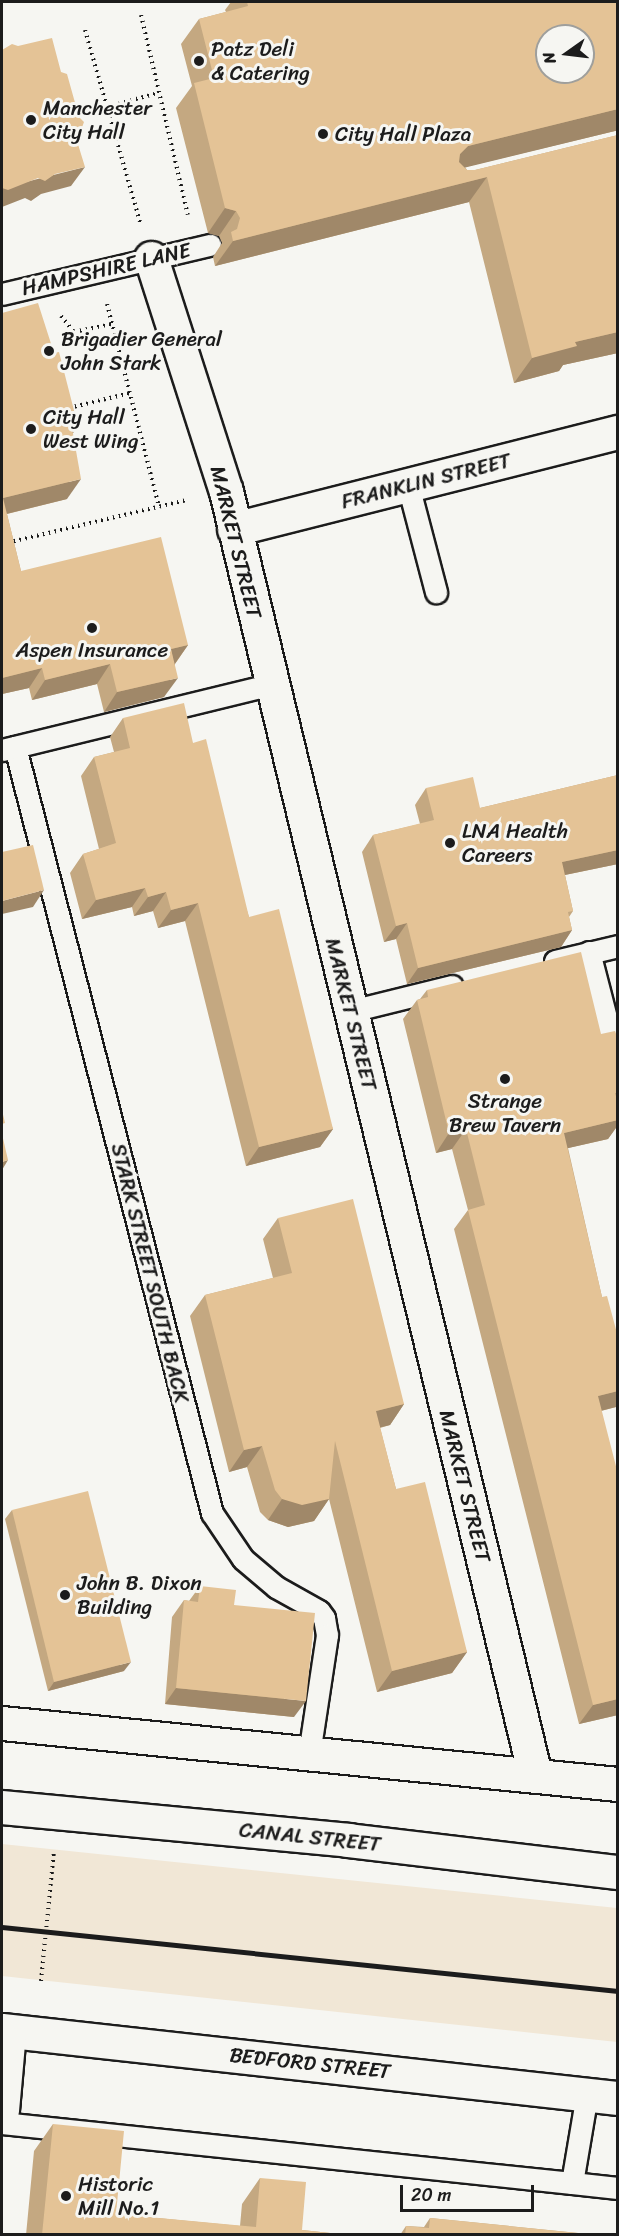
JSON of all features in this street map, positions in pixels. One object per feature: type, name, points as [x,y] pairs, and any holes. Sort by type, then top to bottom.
[{"type":"street","name":"MARKET STREET","points":[[151,258],[226,491],[535,1774]]},
{"type":"street","name":"FRANKLIN STREET","points":[[234,529],[618,432]]},
{"type":"street","points":[[2,1723],[618,1784]]},
{"type":"street","name":"CANAL STREET","points":[[2,1807],[348,1840],[618,1872]]},
{"type":"street","points":[[2,2110],[5,2031]]},
{"type":"street","name":"BEDFORD STREET","points":[[5,2031],[602,2096]]},
{"type":"lane","name":"HAMPSHIRE LANE","points":[[2,294],[210,245]]},
{"type":"lane","points":[[408,485],[436,592]]},
{"type":"lane","points":[[8,748],[272,684]]},
{"type":"lane","name":"STARK STREET SOUTH BACK","points":[[8,748],[212,1514],[243,1558],[276,1587],[319,1611],[324,1618],[327,1635],[309,1754]]},
{"type":"lane","points":[[533,966],[618,946]]},
{"type":"lane","points":[[589,952],[618,1064]]},
{"type":"lane","points":[[351,1011],[476,980]]},
{"type":"lane","points":[[572,2183],[602,2096]]},
{"type":"lane","points":[[2,2123],[618,2188]]},
{"type":"path","points":[[141,15],[189,217]]},
{"type":"path","points":[[85,30],[151,258]]},
{"type":"path","points":[[107,107],[158,93]]},
{"type":"path","points":[[99,271],[159,507]]},
{"type":"path","points":[[38,285],[74,332],[112,324]]},
{"type":"path","points":[[66,409],[130,393]]},
{"type":"path","points":[[2,544],[226,491]]},
{"type":"path","points":[[41,1981],[55,1848]]},
{"type":"shaded area","points":[[2,1844],[617,1908],[617,2042],[2,1976]]},
{"type":"building","points":[[247,2],[618,2],[618,109],[468,146],[460,154],[459,162],[467,170],[475,170],[618,135],[618,332],[575,342],[577,346],[532,358],[487,177],[233,241],[231,232],[237,229],[240,218],[236,211],[225,208],[194,83],[214,78],[199,19],[248,6]]},
{"type":"building","name":"Manchester City Hall","points":[[52,38],[61,72],[67,74],[79,117],[84,122],[77,141],[85,167],[55,174],[45,181],[38,178],[8,190],[2,188],[2,50],[12,44],[18,46]]},
{"type":"building","points":[[38,303],[54,353],[59,352],[78,426],[72,428],[81,479],[3,498],[21,571],[161,537],[188,645],[171,649],[178,678],[117,692],[110,664],[45,680],[42,668],[2,678],[2,313]]},
{"type":"building","points":[[184,703],[193,743],[206,739],[249,917],[279,909],[333,1129],[259,1147],[198,903],[171,910],[166,892],[148,897],[145,888],[96,900],[83,854],[116,843],[94,757],[130,748],[123,718]]},
{"type":"building","points":[[618,775],[618,850],[562,862],[573,911],[568,912],[572,930],[418,968],[407,923],[396,926],[373,835],[434,820],[426,788],[473,777],[480,808]]},
{"type":"building","points":[[33,845],[44,890],[2,901],[2,852]]},
{"type":"building","points":[[581,952],[601,1034],[615,1031],[618,1039],[618,1093],[615,1093],[618,1103],[618,1120],[564,1133],[602,1297],[607,1296],[618,1337],[618,1391],[598,1396],[618,1474],[618,1699],[593,1705],[468,1210],[485,1205],[466,1129],[449,1133],[417,1000],[428,997],[427,990]]},
{"type":"building","points":[[2,1134],[8,1160],[2,1162]]},
{"type":"building","points":[[353,1199],[404,1404],[376,1411],[396,1489],[425,1482],[467,1652],[392,1671],[335,1441],[329,1499],[302,1505],[282,1499],[275,1490],[262,1446],[244,1450],[205,1295],[292,1273],[278,1218]]},
{"type":"building","name":"John B. Dixon Building","points":[[88,1491],[131,1662],[54,1682],[12,1510]]},
{"type":"building","points":[[200,1586],[236,1590],[234,1605],[315,1613],[306,1701],[176,1688],[184,1600],[198,1602]]},
{"type":"building","points":[[53,2124],[124,2131],[116,2214],[256,2227],[260,2178],[306,2182],[302,2230],[349,2235],[42,2235]]},
{"type":"building","points":[[430,2218],[598,2235],[405,2235],[406,2226],[429,2228]]},
{"type":"railway","points":[[2,1927],[618,1991]]},
{"type":"place","name":"Patz Deli & Catering","points":[[199,61]]},
{"type":"place","name":"Manchester City Hall","points":[[31,120]]},
{"type":"place","name":"City Hall Plaza","points":[[323,134]]},
{"type":"place","name":"Brigadier General John Stark","points":[[49,351]]},
{"type":"place","name":"City Hall West Wing","points":[[31,429]]},
{"type":"place","name":"Aspen Insurance","points":[[92,628]]},
{"type":"place","name":"LNA Health Careers","points":[[450,843]]},
{"type":"place","name":"Strange Brew Tavern","points":[[505,1079]]},
{"type":"place","name":"John B. Dixon Building","points":[[65,1595]]},
{"type":"place","name":"Historic Mill No.1","points":[[66,2196]]}]
